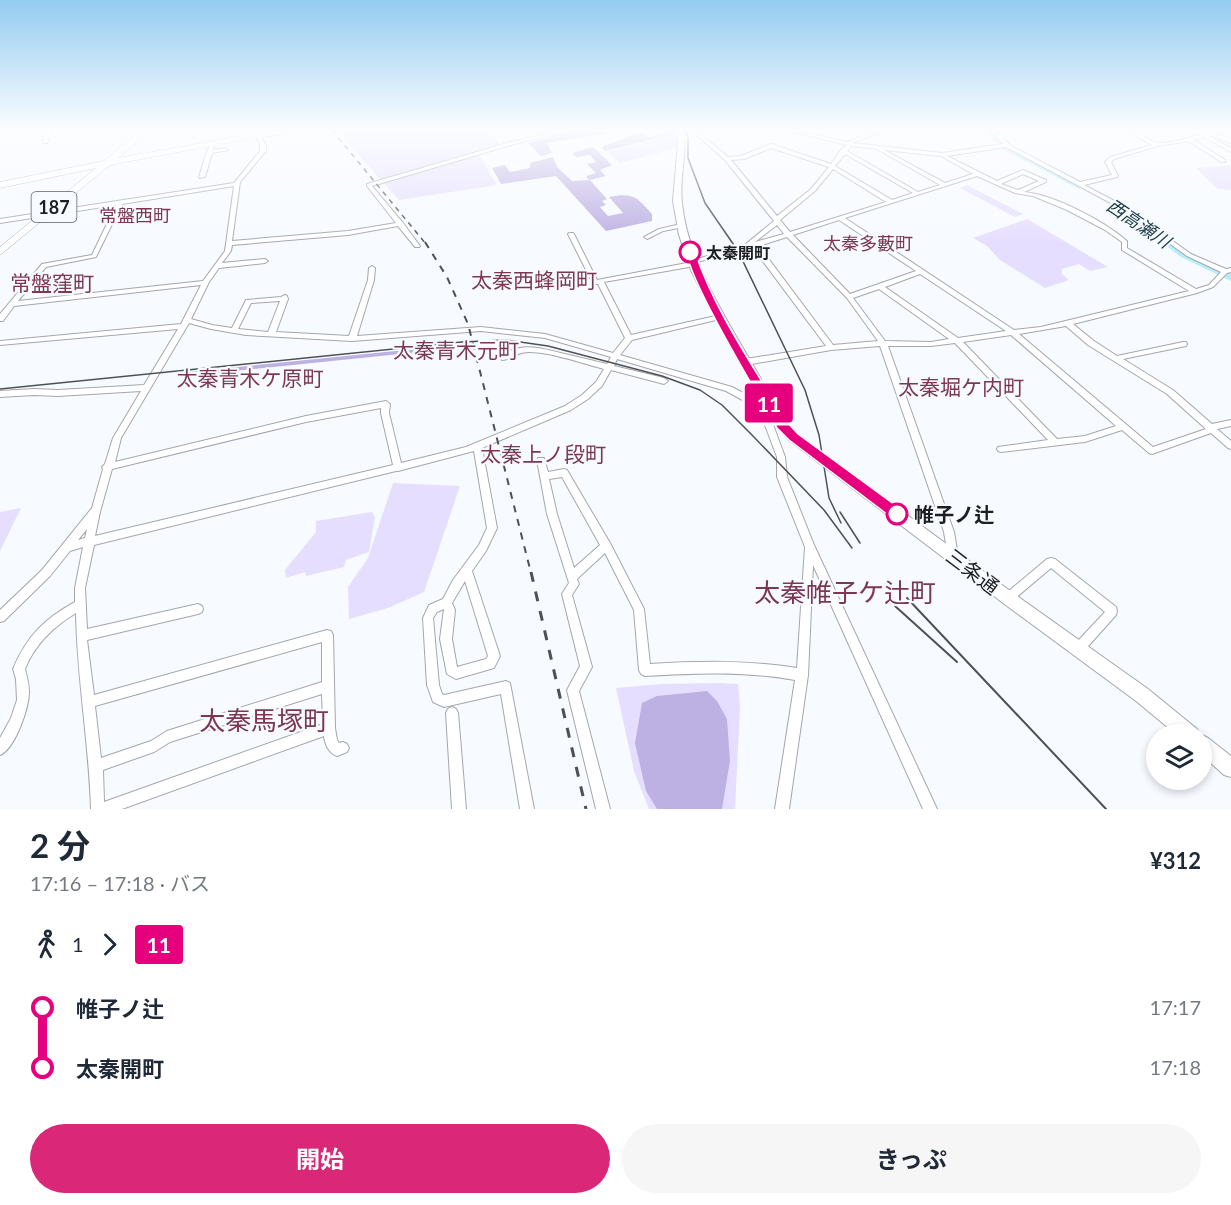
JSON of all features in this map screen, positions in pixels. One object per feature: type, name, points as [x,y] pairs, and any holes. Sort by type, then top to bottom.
[{"type":"main road","points":[[0,185],[81,168]]},
{"type":"main road","name":"187","points":[[0,252],[101,168]]},
{"type":"main road","name":"三条通","points":[[680,168],[677,201],[681,226],[694,264],[720,317],[746,362],[769,413],[793,437],[1008,598],[1079,648],[1177,724]]},
{"type":"main road","points":[[1212,752],[1231,768]]},
{"type":"street","points":[[194,174],[203,174],[205,168]]},
{"type":"street","points":[[98,809],[80,605],[80,588],[96,510],[117,438],[185,323],[205,283],[228,251],[236,184],[246,168]]},
{"type":"street","points":[[417,246],[369,185],[428,168]]},
{"type":"street","points":[[734,168],[776,221],[849,297],[883,343],[949,532],[953,556]]},
{"type":"street","points":[[744,247],[813,190],[830,168]]},
{"type":"street","points":[[834,168],[891,202]]},
{"type":"street","points":[[872,168],[918,194]]},
{"type":"street","points":[[914,168],[945,185]]},
{"type":"street","points":[[967,168],[1019,192],[1034,194],[1104,228],[1125,242],[1124,249],[1195,292]]},
{"type":"street","points":[[746,362],[831,348],[883,343],[920,344],[1069,324],[1195,292],[1211,286],[1225,272],[1189,255],[1122,207],[1046,168]]},
{"type":"street","points":[[1078,184],[1114,177],[1112,168]]},
{"type":"street","points":[[998,183],[1023,172],[1044,181],[1019,192]]},
{"type":"street","points":[[571,234],[595,282],[694,264],[699,260],[733,252],[979,174]]},
{"type":"street","points":[[0,221],[236,184]]},
{"type":"street","points":[[0,319],[44,265],[94,256],[120,202]]},
{"type":"street","points":[[840,218],[1013,333],[1152,451],[1211,430],[1213,427],[1231,423]]},
{"type":"street","points":[[229,243],[348,233],[401,224]]},
{"type":"street","points":[[647,237],[661,230],[681,226]]},
{"type":"street","points":[[754,244],[782,285],[804,308],[831,348]]},
{"type":"street","points":[[217,266],[265,261]]},
{"type":"street","points":[[351,339],[371,280],[372,268]]},
{"type":"street","points":[[849,297],[920,272]]},
{"type":"street","points":[[600,281],[629,338]]},
{"type":"street","points":[[12,304],[205,283]]},
{"type":"street","points":[[880,286],[955,340],[1054,441]]},
{"type":"street","points":[[234,331],[248,301],[286,297],[271,334]]},
{"type":"street","points":[[67,547],[398,468],[477,446],[568,408],[585,398],[599,384],[629,338],[720,317]]},
{"type":"street","points":[[0,343],[185,323],[234,331],[351,339],[481,329],[545,336],[729,389],[769,413],[781,457],[782,477],[809,545],[930,809]]},
{"type":"street","points":[[1069,324],[1092,343],[1170,392],[1231,446]]},
{"type":"street","points":[[1117,358],[1183,344]]},
{"type":"street","points":[[505,358],[522,348],[531,349],[664,381]]},
{"type":"street","points":[[0,394],[145,388]]},
{"type":"street","points":[[107,467],[296,421],[387,404],[385,413],[398,468]]},
{"type":"street","points":[[1001,448],[1085,439],[1122,427]]},
{"type":"street","points":[[477,446],[492,528],[467,571],[459,579],[447,603],[433,608],[428,618],[433,686],[437,698],[444,701],[470,697],[506,687],[527,809]]},
{"type":"street","points":[[542,460],[552,514],[574,584],[567,594],[586,668],[573,690],[603,809]]},
{"type":"street","points":[[545,476],[564,473],[639,609],[645,670],[705,666],[763,667],[802,675]]},
{"type":"street","points":[[0,617],[46,573],[96,510]]},
{"type":"street","points":[[782,809],[802,675],[809,545]]},
{"type":"street","points":[[572,577],[606,546]]},
{"type":"street","points":[[1008,598],[1051,562],[1112,611],[1079,648]]},
{"type":"street","points":[[447,603],[450,610],[446,639],[451,670],[456,673],[464,672],[490,664],[494,660],[494,650],[467,571]]},
{"type":"street","points":[[0,749],[14,728],[24,694],[24,680],[19,669],[26,649],[45,628],[80,605]]},
{"type":"street","points":[[81,636],[198,609]]},
{"type":"street","points":[[89,702],[327,635],[329,728],[331,742],[337,750],[343,748]]},
{"type":"street","points":[[96,766],[154,746],[167,737],[328,686]]},
{"type":"street","points":[[452,713],[459,809]]},
{"type":"street","points":[[104,809],[329,728]]},
{"type":"shaded area","points":[[370,168],[421,168],[380,179]]},
{"type":"shaded area","points":[[430,168],[487,168],[497,185],[399,200],[382,181]]},
{"type":"shaded area","points":[[492,168],[507,168],[510,172],[530,168],[558,168],[572,181],[589,180],[586,176],[596,173],[591,168],[605,168],[600,170],[606,176],[590,180],[607,199],[602,201],[606,205],[600,207],[608,216],[623,213],[609,197],[624,195],[634,197],[647,208],[652,214],[652,221],[606,231],[556,176],[501,184]]},
{"type":"shaded area","points":[[1196,168],[1231,168],[1231,190],[1218,189]]},
{"type":"shaded area","points":[[967,185],[1023,214],[1015,217],[960,188]]},
{"type":"shaded area","points":[[1027,219],[1108,267],[1090,271],[1079,264],[1062,269],[1062,274],[1069,280],[1045,288],[1000,260],[987,246],[973,238]]},
{"type":"shaded area","points":[[465,344],[466,346],[429,351],[185,376],[188,372]]},
{"type":"shaded area","points":[[393,483],[460,486],[424,592],[388,608],[349,619],[348,587],[368,558]]},
{"type":"shaded area","points":[[21,508],[0,551],[0,512]]},
{"type":"shaded area","points":[[372,512],[375,517],[369,552],[346,560],[344,567],[306,576],[305,572],[286,578],[285,570],[316,532],[316,521]]},
{"type":"shaded area","points":[[738,684],[740,707],[735,809],[649,809],[634,771],[616,688]]},
{"type":"shaded area","points":[[707,691],[717,701],[727,719],[730,761],[722,809],[657,809],[646,791],[635,743],[642,703],[657,696]]},
{"type":"waterway","name":"西高瀬川","points":[[1045,168],[1083,187]]},
{"type":"waterway","name":"西高瀬川","points":[[1147,226],[1185,255],[1231,277]]},
{"type":"tram line","points":[[692,168],[705,203],[738,251],[805,390],[819,435],[829,498],[841,523]]},
{"type":"tram line","points":[[0,389],[462,342],[506,340],[548,346],[662,376],[700,390],[722,405],[751,434],[824,510],[852,548]]},
{"type":"tram line","points":[[840,512],[860,543]]},
{"type":"tram line","points":[[907,598],[1106,809]]},
{"type":"tram line","points":[[895,606],[957,662]]},
{"type":"railway","points":[[363,168],[426,244]]},
{"type":"railway","points":[[425,242],[447,277],[468,324],[531,573]]},
{"type":"railway","points":[[531,572],[586,809]]},
{"type":"bus line","name":"11","points":[[690,252],[696,270],[720,317],[782,424],[793,437],[897,514]]},
{"type":"place","name":"太秦開町","points":[[690,252]]},
{"type":"place","name":"帷子ノ辻","points":[[897,514]]},
{"type":"district","name":"常盤西町","points":[[135,215]]},
{"type":"district","name":"太秦多藪町","points":[[868,243]]},
{"type":"district","name":"太秦西蜂岡町","points":[[534,279]]},
{"type":"district","name":"常盤窪町","points":[[52,282]]},
{"type":"district","name":"太秦青木元町","points":[[456,349]]},
{"type":"district","name":"太秦青木ケ原町","points":[[250,377]]},
{"type":"district","name":"太秦堀ケ内町","points":[[961,386]]},
{"type":"district","name":"太秦上ノ段町","points":[[543,453]]},
{"type":"district","name":"太秦帷子ケ辻町","points":[[845,592]]},
{"type":"district","name":"太秦馬塚町","points":[[264,720]]}]
